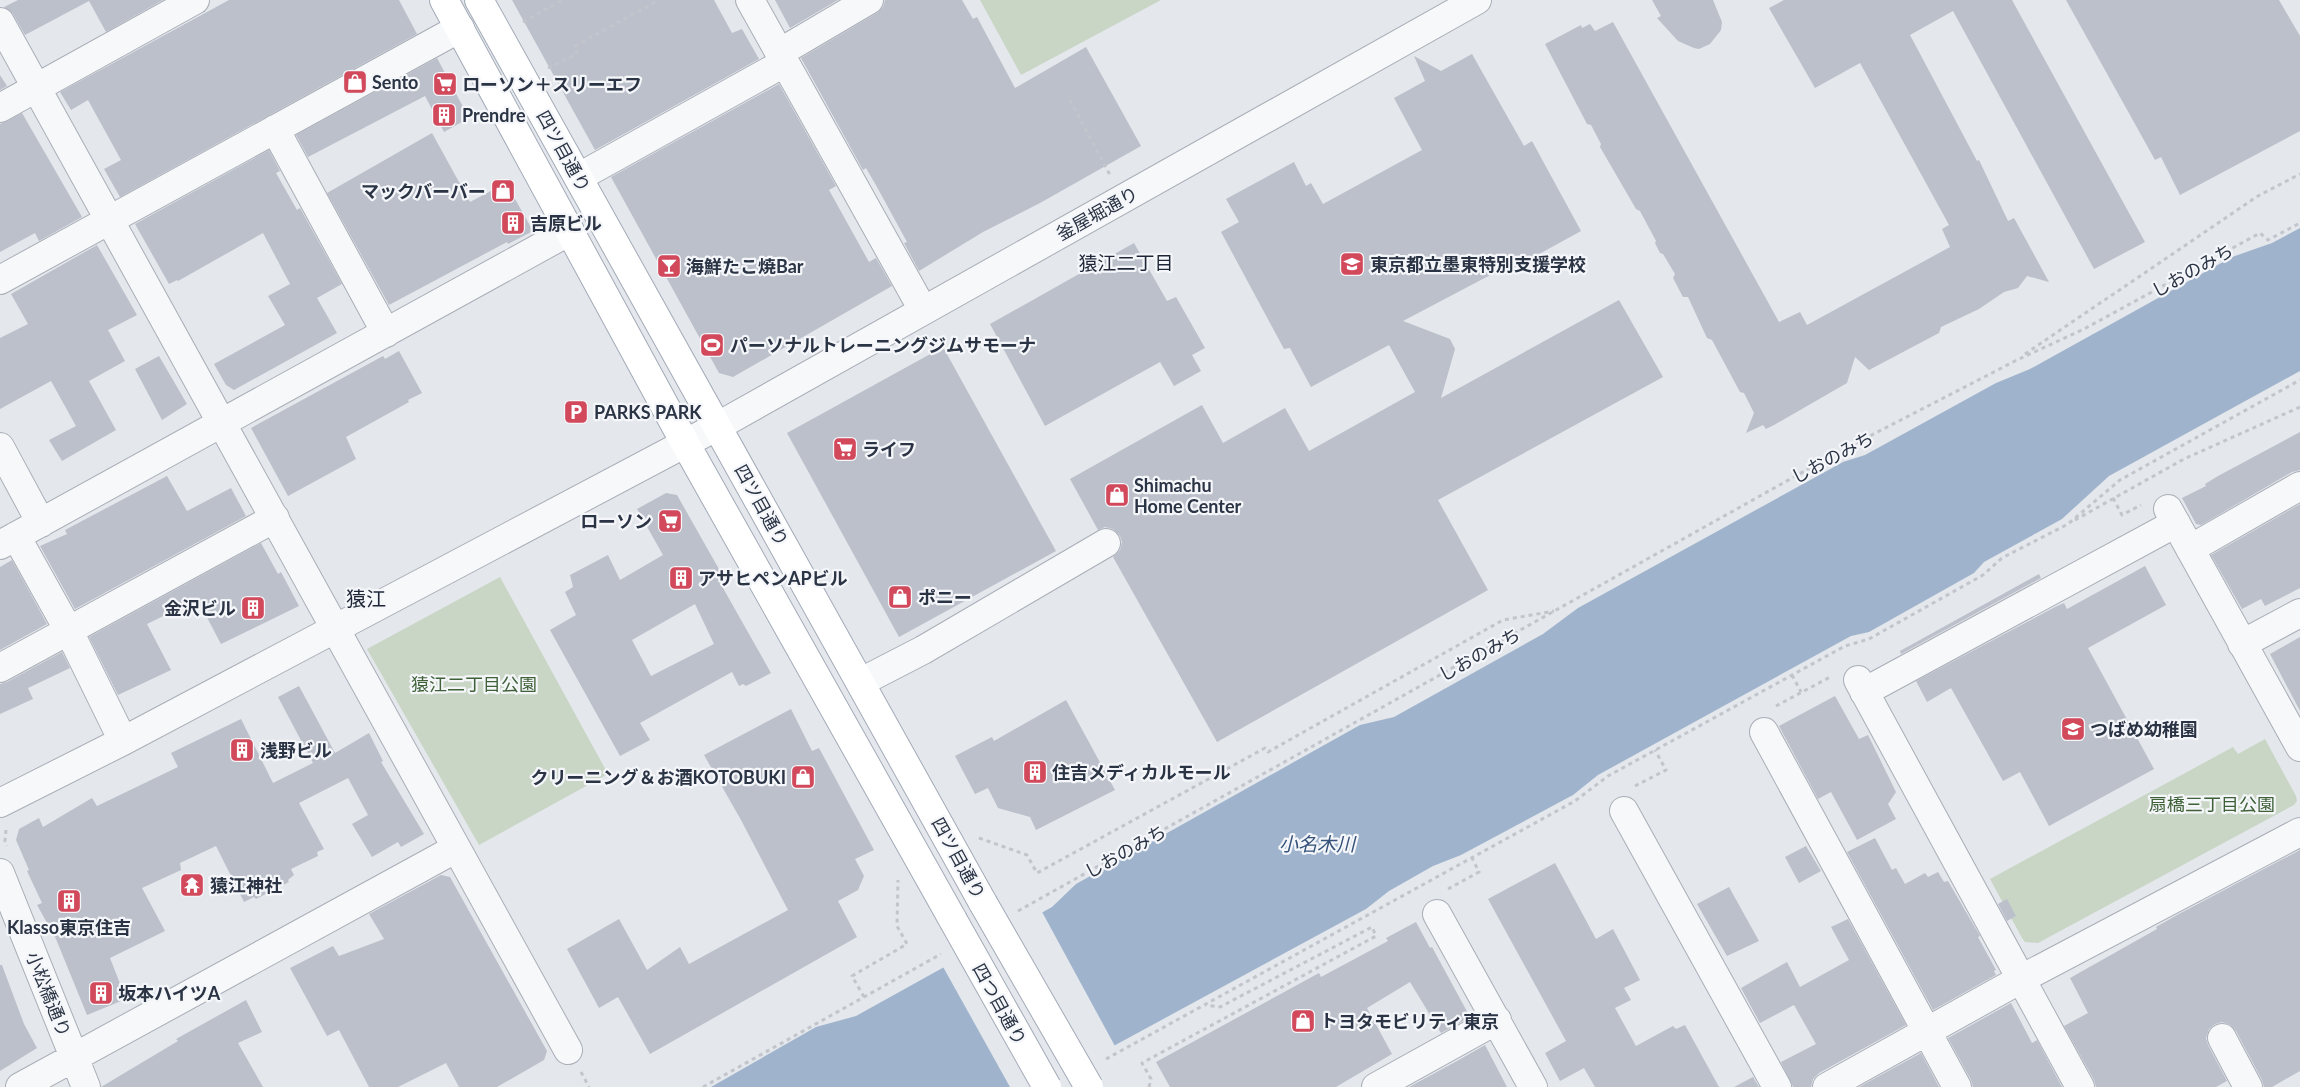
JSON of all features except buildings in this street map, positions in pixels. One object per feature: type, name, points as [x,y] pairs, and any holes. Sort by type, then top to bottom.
[{"type":"main road","name":"四ツ目通り","points":[[444,0],[685,443],[953,920]]},
{"type":"main road","name":"四ツ目通り","points":[[479,0],[983,903],[1089,1087]]},
{"type":"main road","name":"四つ目通り","points":[[953,920],[1047,1087]]},
{"type":"street","points":[[0,108],[195,0]]},
{"type":"street","points":[[750,0],[923,310]]},
{"type":"street","points":[[579,177],[781,58],[869,0]]},
{"type":"street","name":"釜屋堀通り","points":[[5,813],[124,741],[718,426],[1477,0]]},
{"type":"street","points":[[0,22],[220,423],[275,518],[455,849],[568,1050]]},
{"type":"street","points":[[0,280],[460,28]]},
{"type":"street","points":[[275,129],[386,332]]},
{"type":"street","points":[[124,741],[69,631],[8,541],[570,231]]},
{"type":"street","points":[[0,447],[41,523]]},
{"type":"street","points":[[2190,549],[2300,486]]},
{"type":"street","points":[[2075,1086],[2021,979],[1861,686],[2172,516],[2300,747]]},
{"type":"street","points":[[0,668],[275,518]]},
{"type":"street","points":[[861,682],[923,650],[1106,543]]},
{"type":"street","points":[[2242,644],[2300,613]]},
{"type":"street","points":[[1764,732],[1957,1087]]},
{"type":"street","points":[[1628,799],[1776,1087]]},
{"type":"street","points":[[1827,1087],[2021,979],[2300,832]]},
{"type":"street","points":[[20,1087],[455,849]]},
{"type":"street","name":"小松橋通り","points":[[4,862],[86,1087]]},
{"type":"street","points":[[1442,902],[1497,1020],[1533,1087]]},
{"type":"street","points":[[1376,1087],[1497,1020]]},
{"type":"street","points":[[2222,1038],[2248,1087]]},
{"type":"path","points":[[521,24],[563,0]]},
{"type":"path","points":[[545,70],[577,54],[575,46],[660,0]]},
{"type":"path","points":[[1070,100],[1110,175]]},
{"type":"path","points":[[2017,360],[2258,196],[2300,174]]},
{"type":"path","name":"しおのみち","points":[[1012,915],[1835,454],[2017,360],[2084,329],[2260,233],[2268,240],[2300,222]]},
{"type":"path","points":[[2068,524],[2120,480],[2300,380]]},
{"type":"path","points":[[1104,1060],[1575,801],[1608,776],[1655,750],[1845,646],[1869,639],[1983,575],[2002,558],[2068,524],[2184,459],[2300,407]]},
{"type":"path","points":[[2114,498],[2122,515]]},
{"type":"path","points":[[977,837],[1027,855],[1037,873],[1265,748],[1268,752],[1503,620],[1557,610]]},
{"type":"path","points":[[1792,675],[1802,692]]},
{"type":"path","points":[[1788,699],[1816,684]]},
{"type":"path","points":[[1628,799],[1666,770],[1655,750]]},
{"type":"path","points":[[4,862],[5,813]]},
{"type":"path","points":[[1442,902],[1480,872],[1472,858]]},
{"type":"path","points":[[864,997],[852,976],[907,944],[897,926],[898,874],[903,882]]},
{"type":"path","points":[[1149,1087],[1151,1079],[1142,1063],[1376,936],[1372,927],[1220,1007],[1204,1005]]},
{"type":"path","points":[[703,1087],[942,954]]},
{"type":"path","points":[[586,1082],[589,1087]]},
{"type":"green space","points":[[980,0],[1161,0],[1021,75]]},
{"type":"green space","name":"猿江二丁目公園","points":[[500,577],[608,774],[479,845],[367,649]]},
{"type":"green space","name":"扇橋三丁目公園","points":[[2265,739],[2296,796],[2297,801],[2294,805],[2038,943],[2025,942],[1990,879],[2233,747],[2238,754]]},
{"type":"water","name":"小名木川","points":[[2300,228],[2300,371],[2109,476],[2062,519],[1984,562],[1974,573],[1869,632],[1851,636],[1598,775],[1573,795],[1461,855],[1433,866],[1389,891],[1366,909],[1038,1087],[711,1087],[816,1027],[856,1016],[1052,907],[1076,884],[1360,725],[1394,717],[1543,634],[1578,608],[1843,462],[1865,455],[1996,383],[2030,369],[2232,257],[2272,243]]},
{"type":"pier","points":[[1041,910],[1116,1048],[1044,1087],[1010,1087],[942,965]]},
{"type":"place","name":"Sento","points":[[355,82]]},
{"type":"place","name":"ローソン＋スリーエフ","points":[[445,84]]},
{"type":"place","name":"Prendre","points":[[444,115]]},
{"type":"place","name":"マックバーバー","points":[[503,191]]},
{"type":"place","name":"吉原ビル","points":[[513,223]]},
{"type":"place","name":"東京都立墨東特別支援学校","points":[[1352,264]]},
{"type":"place","name":"海鮮たこ焼Bar","points":[[669,266]]},
{"type":"place","name":"パーソナルトレーニングジムサモーナ","points":[[712,345]]},
{"type":"place","name":"PARKS PARK","points":[[576,412]]},
{"type":"place","name":"ライフ","points":[[845,449]]},
{"type":"place","name":"Shimachu Home Center","points":[[1117,495]]},
{"type":"place","name":"ローソン","points":[[670,521]]},
{"type":"place","name":"アサヒペンAPビル","points":[[681,578]]},
{"type":"place","name":"ポニー","points":[[900,597]]},
{"type":"place","name":"金沢ビル","points":[[253,608]]},
{"type":"place","name":"つばめ幼稚園","points":[[2073,729]]},
{"type":"place","name":"浅野ビル","points":[[242,750]]},
{"type":"place","name":"住吉メディカルモール","points":[[1035,772]]},
{"type":"place","name":"クリーニング＆お酒KOTOBUKI","points":[[803,777]]},
{"type":"place","name":"猿江神社","points":[[192,885]]},
{"type":"place","name":"Klasso東京住吉","points":[[69,901]]},
{"type":"place","name":"坂本ハイツA","points":[[101,993]]},
{"type":"place","name":"トヨタモビリティ東京","points":[[1303,1021]]},
{"type":"district","name":"猿江二丁目","points":[[1126,262]]},
{"type":"district","name":"猿江","points":[[366,598]]}]
